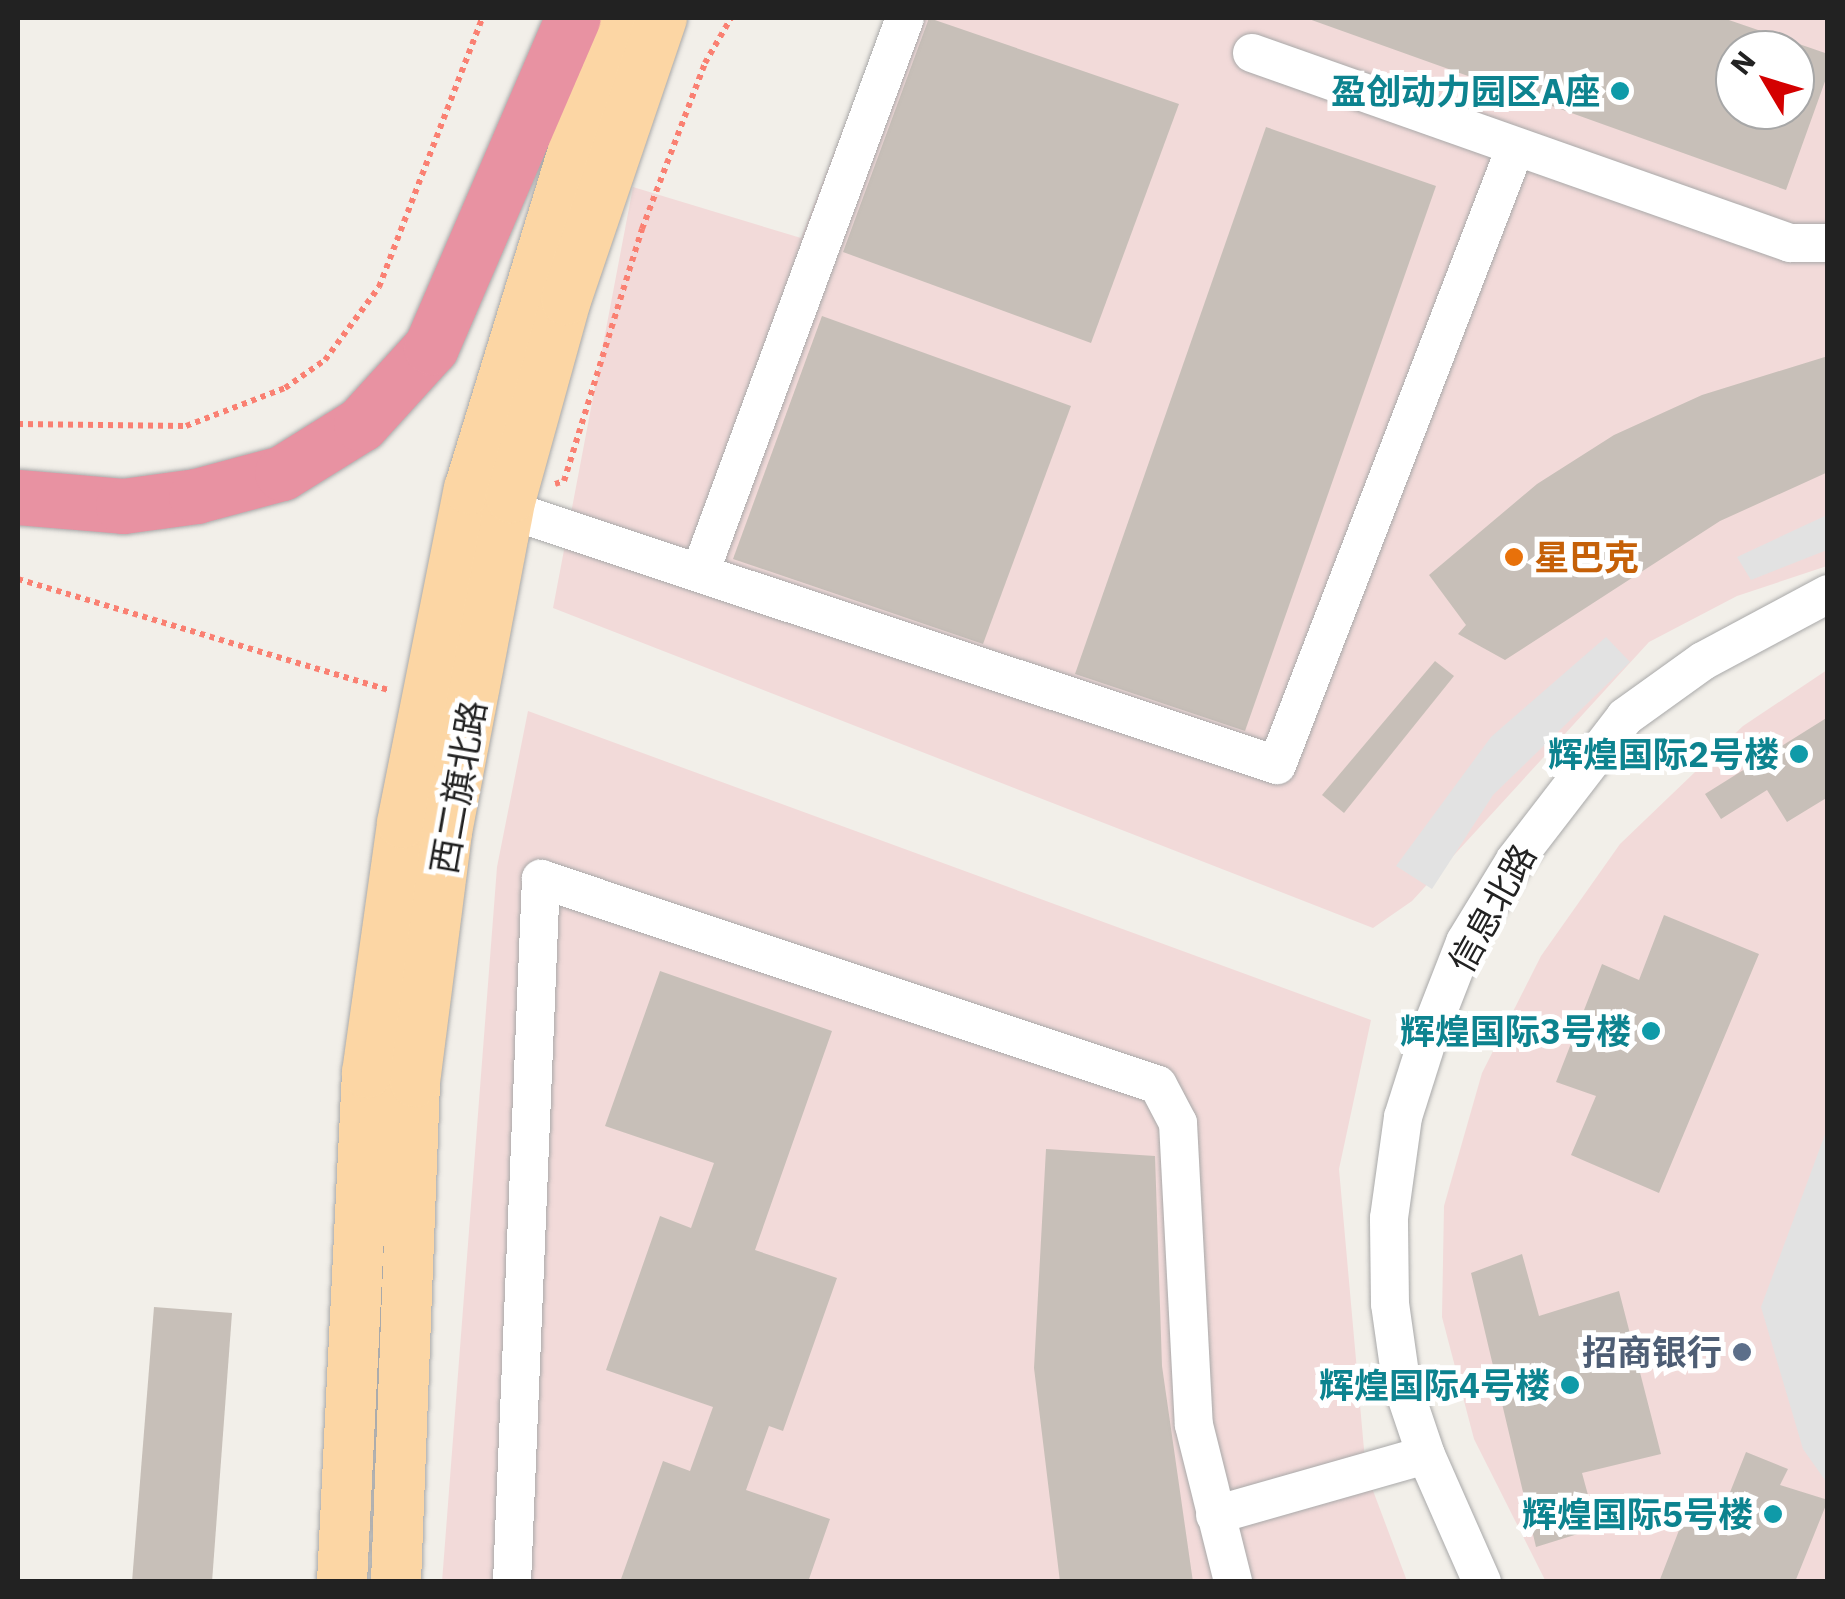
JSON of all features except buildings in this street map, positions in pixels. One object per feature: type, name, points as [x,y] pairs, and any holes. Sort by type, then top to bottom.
[{"type":"highway","points":[[27,499],[123,506],[196,496],[282,473],[362,424],[432,347],[573,18]]},
{"type":"main road","name":"西二旗北路","points":[[342,1582],[367,1073],[419,738],[469,489],[614,18]]},
{"type":"main road","name":"西二旗北路","points":[[396,1582],[416,1082],[447,832],[510,504],[566,300],[662,18]]},
{"type":"street","points":[[701,570],[905,18]]},
{"type":"street","points":[[1252,52],[1498,135],[1514,152],[1790,243],[1828,243]]},
{"type":"street","points":[[510,504],[1278,765],[1514,152]]},
{"type":"street","name":"信息北路","points":[[1482,1582],[1426,1455],[1402,1381],[1389,1218],[1403,1117],[1466,942],[1561,792],[1625,717],[1703,661],[1828,594]]},
{"type":"street","points":[[512,1582],[541,879],[1158,1085],[1178,1122],[1183,1322],[1194,1425],[1233,1582]]},
{"type":"street","points":[[1215,1515],[1426,1455]]},
{"type":"path","points":[[18,424],[186,426],[285,388],[325,360],[379,287],[482,18]]},
{"type":"path","points":[[510,504],[564,480],[642,229],[705,63],[732,18]]},
{"type":"path","points":[[18,578],[389,689],[419,738]]},
{"type":"shaded area","points":[[886,18],[1827,18],[1827,566],[1737,596],[1649,642],[1412,901],[1373,928],[553,608],[633,187],[801,238]]},
{"type":"shaded area","points":[[1827,515],[1827,550],[1751,580],[1737,557]]},
{"type":"shaded area","points":[[1606,637],[1630,662],[1493,795],[1432,889],[1396,866],[1491,737]]},
{"type":"shaded area","points":[[1827,670],[1827,1581],[1546,1582],[1474,1439],[1442,1317],[1444,1206],[1482,1073],[1541,956],[1620,844],[1743,726]]},
{"type":"shaded area","points":[[528,711],[1371,1020],[1339,1169],[1366,1472],[1407,1581],[442,1582],[497,867]]},
{"type":"shaded area","points":[[1827,1129],[1828,1483],[1803,1449],[1761,1307]]},
{"type":"place","name":"盈创动力园区A座","points":[[1620,91]]},
{"type":"place","name":"星巴克","points":[[1514,557]]},
{"type":"place","name":"辉煌国际2号楼","points":[[1799,754]]},
{"type":"place","name":"辉煌国际3号楼","points":[[1651,1031]]},
{"type":"place","name":"招商银行","points":[[1742,1352]]},
{"type":"place","name":"辉煌国际4号楼","points":[[1570,1385]]},
{"type":"place","name":"辉煌国际5号楼","points":[[1773,1514]]}]
